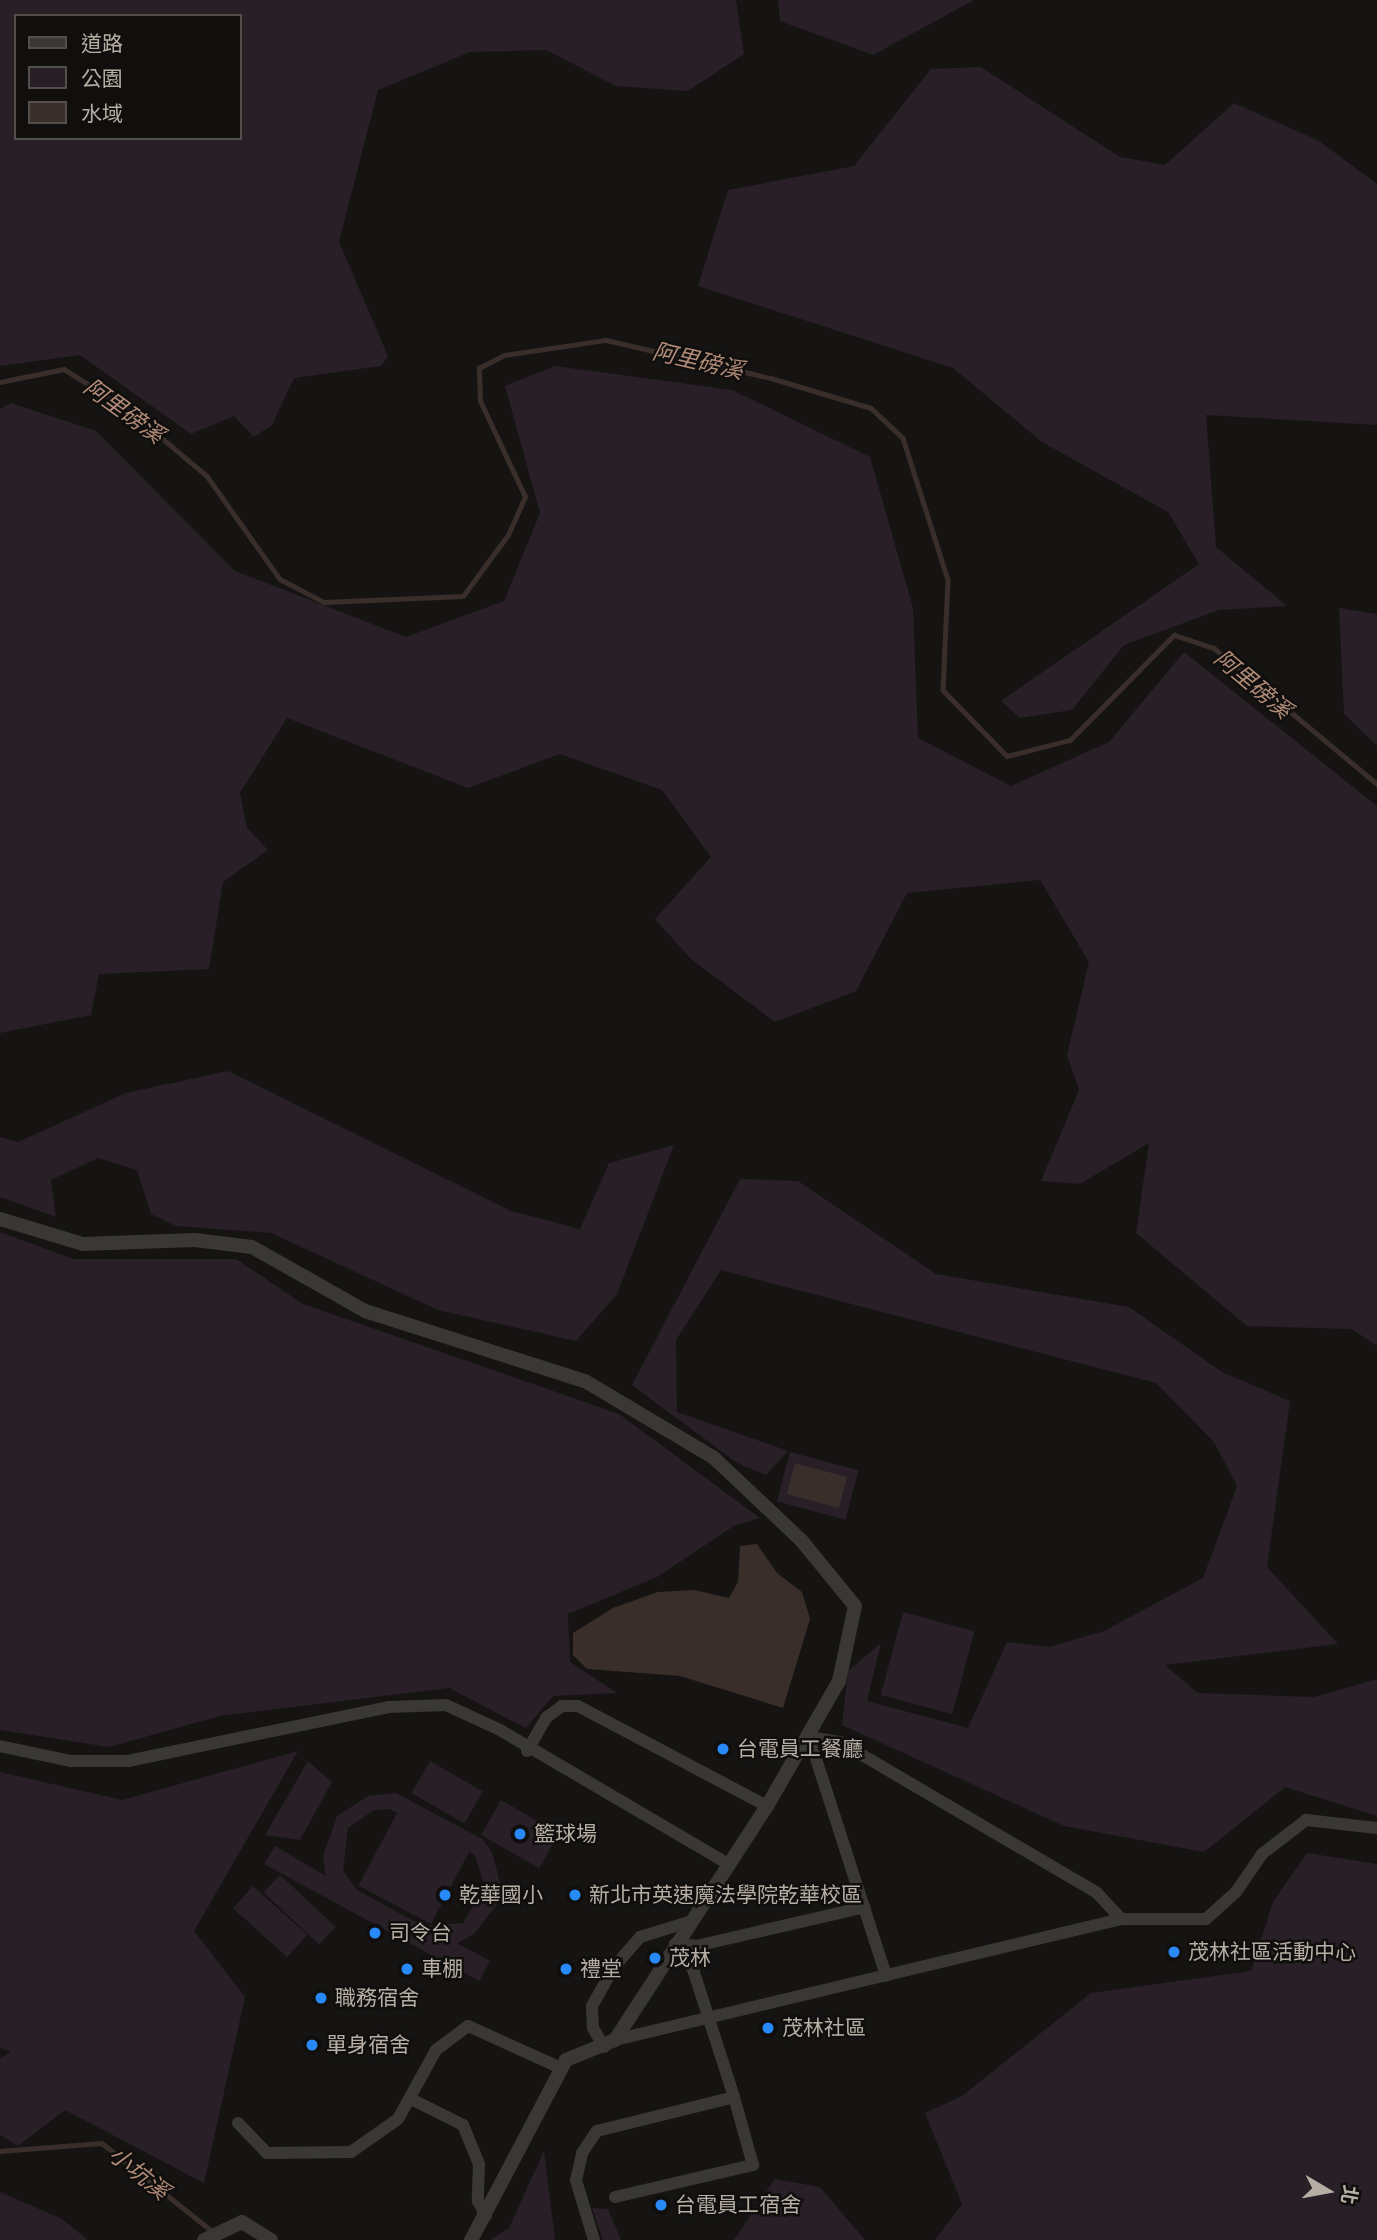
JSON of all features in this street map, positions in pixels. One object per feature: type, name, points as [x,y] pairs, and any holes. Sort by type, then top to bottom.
[{"type":"street","points":[[0,1219],[83,1244],[195,1240],[252,1247],[365,1311],[585,1381],[636,1407],[714,1458],[801,1540],[855,1606],[839,1681],[809,1737],[767,1806],[609,2044]]},
{"type":"street","points":[[0,1746],[71,1761],[128,1761],[387,1707],[446,1705],[500,1730],[527,1751],[727,1863]]},
{"type":"street","points":[[527,1751],[547,1717],[562,1706],[578,1706],[767,1806]]},
{"type":"street","points":[[809,1737],[886,1976]]},
{"type":"street","points":[[809,1737],[840,1742],[1097,1893],[1121,1919]]},
{"type":"street","points":[[471,2240],[566,2060],[609,2044],[710,2022],[1121,1919],[1206,1919],[1236,1892],[1262,1854],[1306,1820],[1377,1828]]},
{"type":"street","points":[[675,1944],[696,1946],[865,1907]]},
{"type":"street","points":[[609,2044],[593,2028],[592,2006],[614,1967],[640,1937],[688,1922]]},
{"type":"street","points":[[615,2197],[753,2165],[693,1969],[675,1944]]},
{"type":"street","points":[[238,2123],[267,2152],[351,2152],[398,2119],[436,2050],[468,2026],[561,2068]]},
{"type":"street","points":[[594,2240],[576,2180],[582,2152],[597,2131],[734,2097]]},
{"type":"street","points":[[411,2099],[463,2125],[480,2164],[478,2201],[486,2216]]},
{"type":"street","points":[[211,2234],[242,2222],[271,2240]]},
{"type":"green space","points":[[0,0],[736,0],[744,54],[688,91],[616,86],[546,50],[470,52],[378,90],[339,242],[388,356],[381,366],[294,378],[272,425],[254,437],[234,416],[191,434],[80,355],[0,366]]},
{"type":"green space","points":[[778,0],[974,0],[873,55],[780,21]]},
{"type":"green space","points":[[981,67],[1120,157],[1165,165],[1234,103],[1319,141],[1377,184],[1377,425],[1206,415],[1216,547],[1287,606],[1219,610],[1124,645],[1072,710],[1020,718],[1001,701],[1199,564],[1168,512],[1042,442],[953,368],[698,286],[728,190],[854,166],[931,69]]},
{"type":"green space","points":[[555,366],[732,390],[870,457],[913,608],[918,738],[1011,786],[1109,742],[1184,652],[1377,806],[1377,1346],[1352,1329],[1247,1326],[1136,1233],[1149,1143],[1080,1184],[1041,1181],[1079,1090],[1067,1055],[1089,962],[1040,880],[907,893],[856,991],[775,1022],[691,959],[655,919],[711,857],[662,790],[560,754],[468,788],[287,718],[240,793],[247,828],[268,850],[223,882],[209,969],[99,974],[91,1015],[0,1033],[0,409],[11,403],[96,431],[235,571],[406,637],[504,601],[540,513],[505,386]]},
{"type":"green space","points":[[1339,608],[1377,614],[1377,746],[1344,714]]},
{"type":"green space","points":[[228,1071],[511,1211],[580,1229],[609,1163],[674,1145],[617,1294],[576,1341],[438,1310],[271,1233],[176,1226],[151,1214],[137,1170],[98,1158],[51,1180],[56,1217],[0,1197],[0,1137],[18,1142],[126,1093]]},
{"type":"green space","points":[[740,1179],[798,1181],[936,1274],[1129,1307],[1222,1372],[1290,1401],[1267,1567],[1338,1644],[1165,1665],[1198,1693],[1314,1697],[1377,1679],[1377,1816],[1285,1787],[1204,1852],[1064,1826],[842,1725],[848,1671],[881,1643],[867,1701],[968,1728],[1007,1642],[1049,1647],[1104,1631],[1203,1578],[1237,1486],[1214,1442],[1156,1383],[721,1270],[676,1340],[677,1412],[788,1451],[766,1475],[737,1463],[632,1385]]},
{"type":"green space","points":[[0,1232],[73,1259],[236,1259],[303,1304],[619,1414],[760,1518],[734,1526],[657,1577],[568,1614],[570,1662],[617,1693],[553,1696],[526,1728],[449,1688],[220,1716],[109,1747],[0,1730]]},
{"type":"green space","points":[[790,1452],[859,1470],[845,1520],[777,1501]]},
{"type":"green space","points":[[903,1612],[974,1631],[952,1714],[881,1695]]},
{"type":"green space","points":[[298,1751],[194,1931],[245,1997],[204,2183],[65,2110],[18,2146],[0,2135],[0,2058],[11,2052],[0,2048],[0,1772],[122,1800]]},
{"type":"green space","points":[[308,1761],[332,1782],[300,1840],[265,1835]]},
{"type":"green space","name":"籃球場","points":[[430,1761],[483,1792],[464,1824],[412,1793]]},
{"type":"green space","points":[[396,1793],[482,1839],[492,1852],[501,1887],[498,1903],[474,1934],[457,1943],[490,1961],[479,1981],[264,1864],[275,1846],[326,1876],[323,1856],[337,1816],[368,1796]],"holes":[[[390,1809],[475,1855],[485,1887],[463,1923],[423,1926],[357,1890],[343,1871],[348,1828],[374,1810]]]},
{"type":"green space","name":"籃球場","points":[[501,1800],[559,1834],[539,1868],[481,1835]]},
{"type":"green space","points":[[397,1813],[469,1851],[431,1924],[359,1885]]},
{"type":"green space","points":[[1307,1853],[1377,1864],[1377,2240],[935,2240],[962,2204],[925,2113],[962,2096],[1091,1993],[1251,1971],[1273,1902]]},
{"type":"green space","points":[[280,1875],[336,1927],[319,1944],[264,1893]]},
{"type":"green space","points":[[253,1886],[307,1935],[287,1957],[233,1908]]},
{"type":"green space","points":[[544,2151],[555,2240],[490,2240],[509,2228]]},
{"type":"green space","points":[[775,2179],[820,2187],[865,2240],[734,2240]]},
{"type":"green space","points":[[0,2192],[62,2219],[88,2240],[0,2240]]},
{"type":"green space","points":[[592,2208],[608,2209],[621,2240],[603,2240]]},
{"type":"water","points":[[795,1463],[847,1477],[839,1508],[787,1494]]},
{"type":"water","points":[[757,1544],[777,1573],[802,1592],[810,1619],[783,1708],[680,1676],[587,1669],[573,1655],[573,1633],[613,1608],[658,1592],[694,1590],[729,1598],[738,1582],[740,1546]]},
{"type":"waterway","name":"阿里磅溪","points":[[0,382],[64,369],[130,411],[207,476],[280,579],[324,602],[463,596],[508,535],[525,497],[480,401],[479,368],[504,355],[606,340],[771,378],[871,408],[903,438],[948,580],[943,690],[1007,756],[1070,740],[1174,635],[1214,648],[1377,784]]},
{"type":"waterway","name":"小坑溪","points":[[0,2151],[102,2143],[213,2232]]},
{"type":"place","name":"台電員工餐廳","points":[[723,1749]]},
{"type":"place","name":"籃球場","points":[[520,1834]]},
{"type":"place","name":"乾華國小","points":[[445,1895]]},
{"type":"place","name":"新北市英速魔法學院乾華校區","points":[[575,1895]]},
{"type":"place","name":"司令台","points":[[375,1933]]},
{"type":"place","name":"茂林社區活動中心","points":[[1174,1952]]},
{"type":"place","name":"茂林","points":[[655,1958]]},
{"type":"place","name":"車棚","points":[[407,1969]]},
{"type":"place","name":"禮堂","points":[[566,1969]]},
{"type":"place","name":"職務宿舍","points":[[321,1998]]},
{"type":"place","name":"茂林社區","points":[[768,2028]]},
{"type":"place","name":"單身宿舍","points":[[312,2045]]},
{"type":"place","name":"台電員工宿舍","points":[[661,2205]]}]
